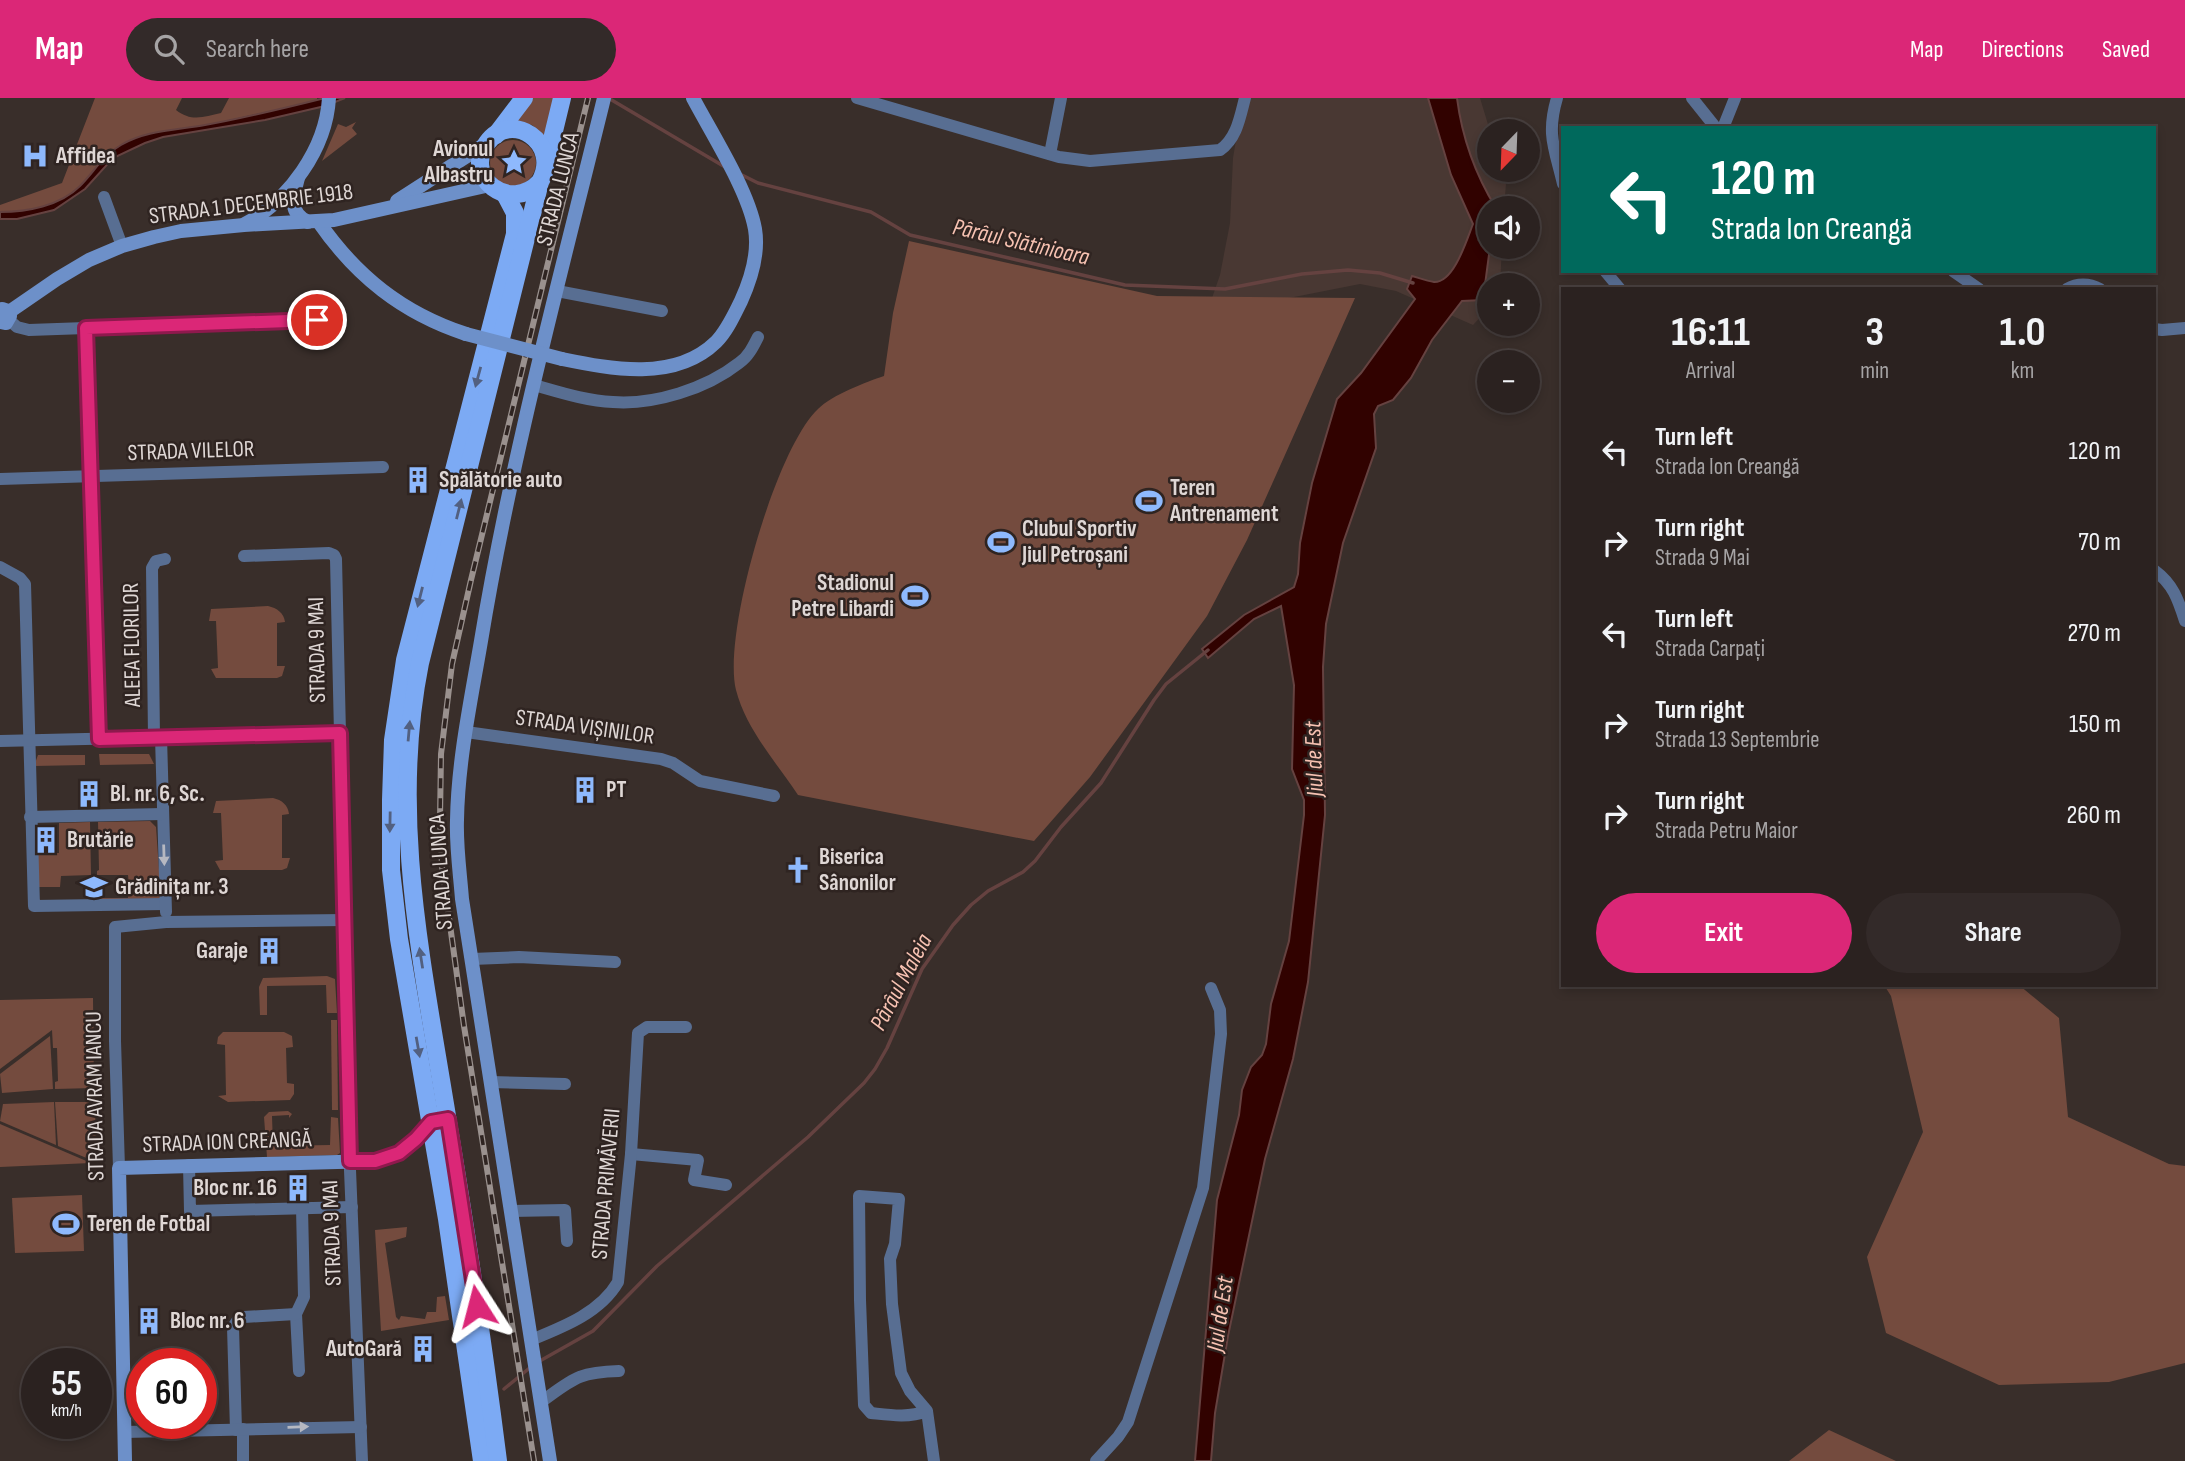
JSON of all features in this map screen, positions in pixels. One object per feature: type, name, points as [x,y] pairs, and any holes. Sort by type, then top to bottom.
[{"type":"main road","points":[[440,1121],[394,904],[390,833],[393,740],[405,660],[515,234],[515,213],[484,176],[482,153],[524,98]]},
{"type":"main road","points":[[498,1461],[479,1379],[440,1121],[410,882],[407,786],[409,727],[420,663],[562,98]]},
{"type":"main road","name":"STRADA LUNCA","points":[[550,1461],[471,959],[457,850],[457,819],[466,732],[500,535],[604,98]]},
{"type":"main road","points":[[299,174],[293,204],[297,214],[313,221],[348,261],[386,295],[430,321],[466,334],[562,359],[615,369],[656,368],[690,358],[717,341],[744,296],[754,263],[755,229],[739,186],[693,98]]},
{"type":"main road","points":[[244,225],[272,206],[299,174],[318,143],[329,102]]},
{"type":"main road","points":[[491,139],[506,130],[528,133],[544,149],[547,160]]},
{"type":"main road","name":"STRADA 1 DECEMBRIE 1918","points":[[390,206],[491,139]]},
{"type":"main road","points":[[497,190],[520,195],[540,182]]},
{"type":"main road","name":"STRADA 1 DECEMBRIE 1918","points":[[5,316],[71,269],[122,246],[181,231],[348,218],[390,206],[497,190]]},
{"type":"main road","name":"STRADA ION CREANGĂ","points":[[119,1168],[375,1161],[399,1153],[440,1121]]},
{"type":"main road","name":"STRADA AVRAM IANCU","points":[[119,1168],[124,1461]]},
{"type":"main road","points":[[479,1379],[482,1461]]},
{"type":"street","points":[[858,98],[1050,153],[1090,161],[1220,150],[1229,144],[1235,133],[1245,98]]},
{"type":"street","points":[[1050,153],[1061,98]]},
{"type":"street","points":[[1557,98],[1553,113],[1552,148],[1561,177]]},
{"type":"street","points":[[1692,98],[1714,126]]},
{"type":"street","points":[[1724,126],[1735,98]]},
{"type":"street","points":[[104,197],[122,246]]},
{"type":"street","points":[[1607,273],[1618,287]]},
{"type":"street","points":[[1956,273],[1976,287]]},
{"type":"street","points":[[2073,287],[2081,284],[2097,287]]},
{"type":"street","points":[[557,291],[662,311]]},
{"type":"street","points":[[5,316],[23,330],[317,320]]},
{"type":"street","points":[[86,328],[93,475],[99,739]]},
{"type":"street","points":[[2156,329],[2185,328]]},
{"type":"street","points":[[534,385],[610,402],[652,399],[700,385],[728,370],[747,356],[758,337]]},
{"type":"street","name":"STRADA VILELOR","points":[[0,479],[383,467]]},
{"type":"street","name":"STRADA 9 MAI","points":[[244,556],[334,555],[336,559],[350,1161],[362,1461]]},
{"type":"street","name":"ALEEA FLORILOR","points":[[165,559],[156,561],[152,568],[166,922]]},
{"type":"street","points":[[0,567],[20,578],[25,584],[34,906],[165,904]]},
{"type":"street","points":[[2156,572],[2166,579],[2176,593],[2185,621]]},
{"type":"street","name":"STRADA VIȘINILOR","points":[[466,732],[662,759],[673,763],[700,782],[774,796]]},
{"type":"street","points":[[0,741],[340,733]]},
{"type":"street","points":[[30,817],[162,814]]},
{"type":"street","points":[[166,922],[345,919]]},
{"type":"street","name":"STRADA AVRAM IANCU","points":[[119,1168],[115,1041],[116,927],[166,922]]},
{"type":"street","points":[[471,959],[519,957],[615,962]]},
{"type":"street","points":[[1096,1461],[1128,1422],[1203,1188],[1221,1034],[1220,1010],[1210,988]]},
{"type":"street","name":"STRADA PRIMĂVERII","points":[[531,1340],[574,1322],[598,1306],[611,1294],[618,1282],[631,1154],[638,1032],[647,1027],[686,1027]]},
{"type":"street","points":[[490,1082],[565,1084]]},
{"type":"street","points":[[631,1154],[698,1160],[694,1180],[726,1185]]},
{"type":"street","points":[[189,1165],[190,1211],[352,1207]]},
{"type":"street","points":[[927,1411],[900,1416],[870,1413],[866,1410],[860,1300],[859,1196],[899,1199],[895,1244],[890,1259],[892,1304],[901,1373],[910,1391],[927,1411],[934,1461]]},
{"type":"street","points":[[299,1371],[296,1314],[304,1297],[302,1208]]},
{"type":"street","points":[[511,1211],[565,1210],[567,1241]]},
{"type":"street","points":[[243,1461],[233,1327],[244,1317],[296,1314]]},
{"type":"street","points":[[541,1402],[579,1376],[618,1371]]},
{"type":"street","points":[[124,1432],[360,1427]]},
{"type":"shaded area","points":[[95,98],[182,98],[176,110],[187,116],[198,117],[221,113],[229,98],[317,100],[137,138],[113,150],[80,186],[63,198],[32,209],[0,213],[0,205],[62,183]]},
{"type":"shaded area","points":[[529,98],[557,98],[547,139],[532,125],[512,121]]},
{"type":"shaded area","points":[[1243,98],[1480,98],[1486,119],[1477,119],[1477,182],[1506,184],[1505,196],[1477,196],[1477,259],[1501,259],[1501,273],[1477,273],[1477,321],[1473,325],[1396,291],[1360,284],[1253,305],[1212,298],[1220,275],[1230,223],[1233,158]]},
{"type":"shaded area","points":[[356,122],[352,128],[357,134],[322,161],[338,124],[346,127]]},
{"type":"shaded area","points":[[513,140],[529,147],[536,163],[529,179],[513,186],[497,179],[490,163],[497,147]]},
{"type":"shaded area","name":"Clubul Sportiv Jiul Petroșani","points":[[909,241],[1157,296],[1355,298],[1247,540],[1207,616],[1090,777],[1034,841],[798,795],[754,732],[736,690],[734,663],[737,628],[756,543],[770,500],[802,430],[818,409],[840,394],[884,376],[893,313]]},
{"type":"shaded area","points":[[268,606],[280,611],[285,622],[277,623],[277,666],[285,666],[282,676],[216,678],[211,669],[218,668],[216,621],[209,621],[211,609]]},
{"type":"shaded area","points":[[99,754],[149,754],[154,764],[100,765]]},
{"type":"shaded area","points":[[38,755],[85,755],[85,765],[34,766]]},
{"type":"shaded area","points":[[273,798],[284,803],[289,814],[282,815],[282,858],[290,858],[287,868],[220,870],[215,861],[223,860],[221,813],[213,813],[216,801]]},
{"type":"shaded area","points":[[150,821],[156,827],[160,884],[129,885],[128,875],[97,875],[98,822]]},
{"type":"shaded area","points":[[90,822],[91,875],[61,876],[60,887],[38,887],[37,853],[59,853],[59,823]]},
{"type":"shaded area","points":[[128,887],[160,887],[160,899],[97,903],[97,898],[128,898]]},
{"type":"shaded area","points":[[327,976],[335,979],[337,1013],[327,1013],[326,985],[267,986],[267,1015],[260,1015],[259,987],[263,978]]},
{"type":"shaded area","points":[[1885,987],[2021,987],[2059,1018],[2068,1117],[2169,1164],[2185,1166],[2185,1363],[2109,1382],[1999,1385],[1886,1333],[1867,1257],[1923,1132],[1891,996]]},
{"type":"shaded area","points":[[93,998],[94,1088],[55,1089],[55,1082],[58,1081],[57,1048],[53,1048],[52,1030],[0,1069],[0,1000]]},
{"type":"shaded area","points":[[331,1020],[337,1020],[338,1110],[332,1110]]},
{"type":"shaded area","points":[[223,1032],[284,1032],[292,1036],[293,1047],[286,1048],[287,1083],[294,1084],[294,1094],[290,1100],[228,1102],[218,1096],[226,1095],[225,1045],[217,1044],[218,1037]]},
{"type":"shaded area","points":[[50,1036],[53,1089],[2,1093],[0,1074]]},
{"type":"shaded area","points":[[54,1102],[56,1145],[0,1121],[3,1104]]},
{"type":"shaded area","points":[[55,1102],[95,1102],[96,1162],[58,1146]]},
{"type":"shaded area","points":[[288,1111],[292,1114],[289,1118],[289,1115],[272,1116],[273,1146],[330,1145],[331,1117],[338,1118],[340,1153],[267,1157],[264,1117],[269,1112]]},
{"type":"shaded area","points":[[0,1124],[91,1163],[0,1167]]},
{"type":"shaded area","points":[[82,1195],[84,1251],[15,1253],[12,1198]]},
{"type":"shaded area","points":[[407,1227],[406,1237],[385,1243],[396,1317],[399,1320],[401,1316],[425,1319],[427,1312],[436,1312],[437,1297],[445,1296],[449,1320],[381,1331],[375,1230]]},
{"type":"shaded area","points":[[1829,1430],[1896,1461],[1789,1461]]},
{"type":"water","points":[[325,98],[345,98],[325,106],[265,120],[163,137],[145,143],[113,158],[85,189],[54,210],[17,219],[0,219],[0,212],[32,209],[53,203],[72,193],[109,154],[131,140],[151,133],[235,119]]},
{"type":"water","name":"Jiul de Est","points":[[1428,98],[1457,98],[1462,127],[1477,171],[1477,182],[1482,182],[1490,196],[1477,196],[1477,259],[1488,259],[1487,273],[1477,273],[1477,300],[1462,301],[1432,340],[1411,378],[1393,400],[1378,406],[1374,414],[1376,448],[1343,543],[1326,624],[1323,667],[1325,815],[1308,982],[1293,1059],[1265,1159],[1228,1336],[1215,1413],[1211,1461],[1195,1461],[1217,1200],[1239,1115],[1242,1090],[1251,1067],[1262,1055],[1266,1044],[1271,1004],[1289,941],[1304,815],[1304,800],[1292,769],[1294,685],[1281,606],[1254,619],[1208,658],[1202,649],[1244,615],[1294,587],[1312,483],[1337,399],[1361,373],[1415,299],[1407,289],[1412,276],[1434,282],[1448,275],[1454,268],[1473,224],[1451,175]]},
{"type":"waterway","name":"Pârâul Slătinioara","points":[[610,99],[725,167]]},
{"type":"waterway","name":"Pârâul Slătinioara","points":[[742,175],[758,183],[871,212],[910,235],[1125,285],[1225,289],[1302,274],[1348,270],[1380,273],[1413,283]]},
{"type":"waterway","name":"Pârâul Maleia","points":[[538,1362],[593,1331],[657,1266],[808,1137],[864,1083],[887,1048],[922,969],[953,925],[988,891],[1023,872],[1035,861],[1061,827],[1101,783],[1166,684],[1208,650]]},
{"type":"waterway","name":"Pârâul Maleia","points":[[504,1389],[532,1366]]},
{"type":"railway","points":[[534,1461],[464,1026],[442,867],[441,754],[452,664],[588,98]]},
{"type":"place","name":"Affidea","points":[[35,156]]},
{"type":"place","name":"Avionul Albastru","points":[[514,162]]},
{"type":"place","name":"Spălătorie auto","points":[[418,480]]},
{"type":"place","name":"Teren Antrenament","points":[[1149,501]]},
{"type":"place","name":"Clubul Sportiv Jiul Petroșani","points":[[1001,542]]},
{"type":"place","name":"Stadionul Petre Libardi","points":[[915,596]]},
{"type":"place","name":"PT","points":[[585,790]]},
{"type":"place","name":"Bl. nr. 6, Sc.","points":[[89,794]]},
{"type":"place","name":"Brutărie","points":[[46,840]]},
{"type":"place","name":"Biserica Sânonilor","points":[[798,870]]},
{"type":"place","name":"Grădinița nr. 3","points":[[94,887]]},
{"type":"place","name":"Garaje","points":[[269,951]]},
{"type":"place","name":"Bloc nr. 16","points":[[298,1188]]},
{"type":"place","name":"Teren de Fotbal","points":[[66,1224]]},
{"type":"place","name":"Bloc nr. 6","points":[[149,1321]]},
{"type":"place","name":"AutoGară","points":[[423,1349]]},
{"type":"route","points":[[317,320],[86,328],[93,475],[99,739],[340,733],[350,1161],[375,1161],[399,1153],[431,1122],[448,1119],[477,1306]]}]
